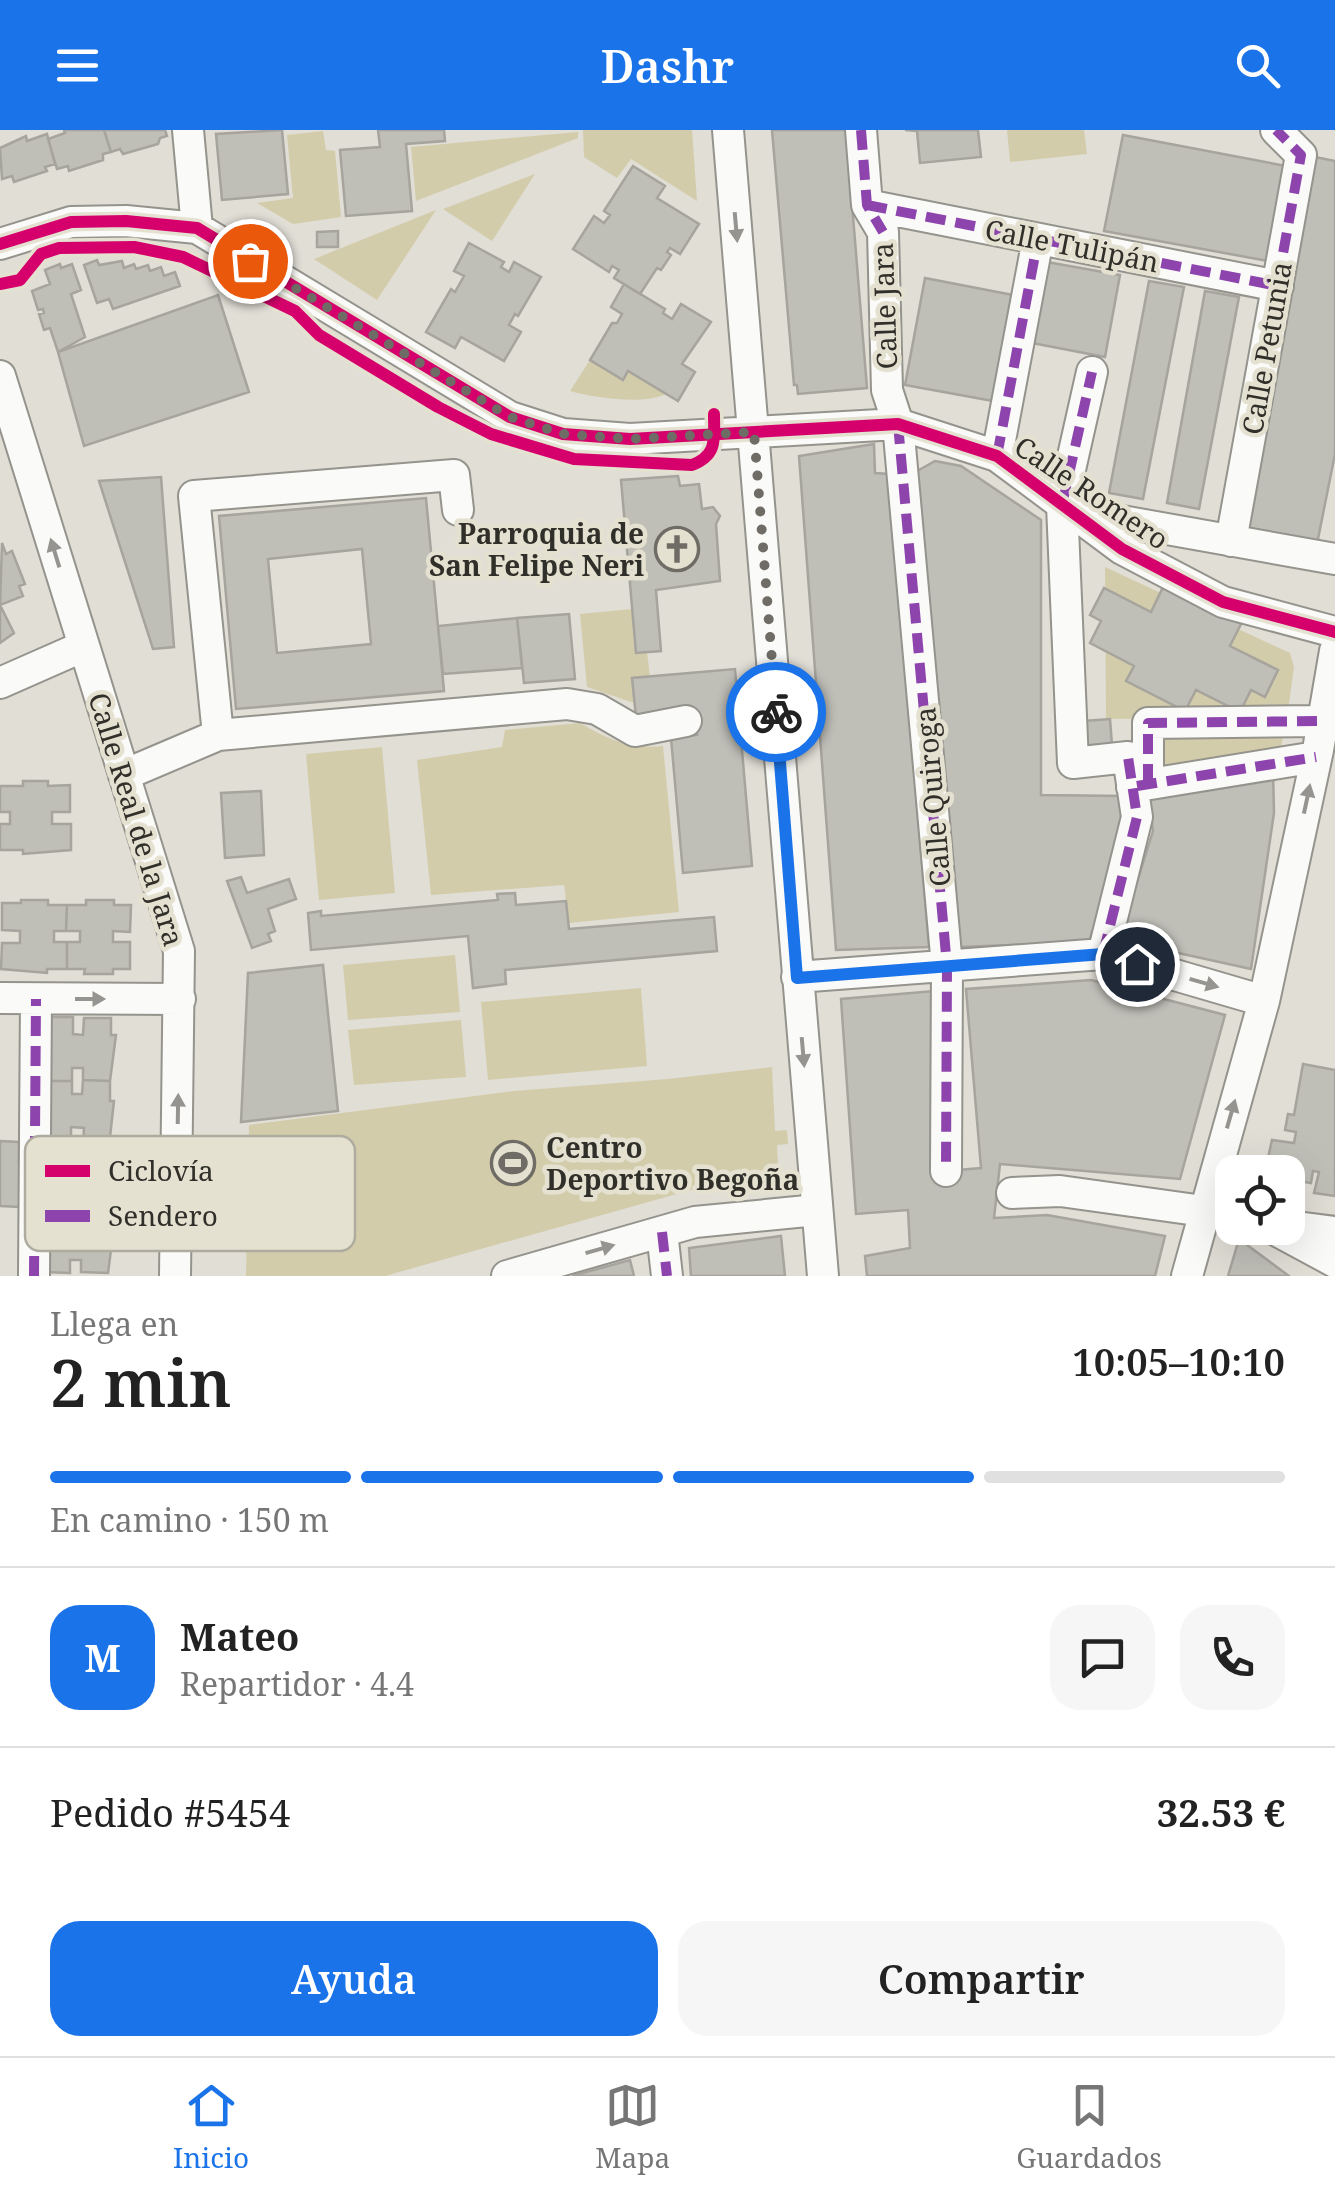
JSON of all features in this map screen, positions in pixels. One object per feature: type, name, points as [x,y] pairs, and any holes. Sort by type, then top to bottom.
[{"type":"street","points":[[0,244],[70,222],[126,221],[197,228],[188,130]]},
{"type":"street","points":[[728,130],[823,1276]]},
{"type":"street","name":"Calle Jara","points":[[861,130],[867,205],[883,232],[888,390],[898,424]]},
{"type":"street","name":"Calle Petunia","points":[[1231,541],[1302,155],[1276,130]]},
{"type":"street","name":"Calle Tulipán","points":[[867,205],[1278,286]]},
{"type":"street","name":"Calle Romero","points":[[197,228],[510,417],[563,434],[630,439],[898,424],[997,456],[1122,549],[1223,602],[1335,632]]},
{"type":"street","points":[[997,456],[1038,239]]},
{"type":"street","points":[[1092,372],[1066,508],[1073,764],[1136,776],[1323,745]]},
{"type":"street","name":"Calle Real de la Jara","points":[[0,376],[179,951],[178,1136]]},
{"type":"street","name":"Calle Quiroga","points":[[898,424],[947,966],[946,1171]]},
{"type":"street","points":[[218,735],[194,496],[454,476],[458,510]]},
{"type":"street","name":"Calle Romero","points":[[1066,508],[1335,559]]},
{"type":"street","points":[[0,684],[84,646]]},
{"type":"street","points":[[1230,1155],[1323,745],[1335,651]]},
{"type":"street","points":[[124,775],[218,735],[567,704],[597,709],[636,730],[686,720]]},
{"type":"street","points":[[1103,954],[1137,817],[1136,776],[1148,723],[1323,745]]},
{"type":"street","points":[[797,978],[1103,954],[1264,1000]]},
{"type":"street","points":[[0,998],[180,999]]},
{"type":"street","points":[[35,1136],[36,999]]},
{"type":"street","points":[[1012,1193],[1060,1191],[1215,1212]]},
{"type":"street","points":[[507,1276],[695,1222],[817,1210]]},
{"type":"street","points":[[1187,1276],[1215,1218]]},
{"type":"street","points":[[1305,1228],[1335,1232]]},
{"type":"street","points":[[662,1232],[667,1276]]},
{"type":"street","points":[[1287,1245],[1318,1276]]},
{"type":"street","points":[[1302,1245],[1335,1262]]},
{"type":"street","points":[[34,1251],[34,1276]]},
{"type":"street","name":"Calle Real de la Jara","points":[[175,1251],[175,1276]]},
{"type":"shaded area","points":[[583,130],[692,130],[697,201],[631,159],[617,178],[584,157]]},
{"type":"shaded area","points":[[1007,130],[1084,130],[1087,154],[1010,162]]},
{"type":"shaded area","points":[[323,131],[326,150],[335,151],[341,217],[293,224],[257,203],[293,198],[287,135]]},
{"type":"shaded area","points":[[578,132],[578,138],[416,201],[411,147]]},
{"type":"shaded area","points":[[535,174],[492,241],[443,209]]},
{"type":"shaded area","points":[[436,210],[377,300],[314,259]]},
{"type":"shaded area","points":[[590,360],[622,380],[628,371],[666,394],[632,400],[570,391]]},
{"type":"shaded area","points":[[1105,567],[1290,653],[1294,667],[1287,718],[1106,719]]},
{"type":"shaded area","points":[[632,609],[636,652],[647,652],[650,677],[632,679],[634,703],[587,687],[580,614]]},
{"type":"shaded area","points":[[580,723],[620,742],[663,746],[679,912],[569,923],[564,885],[431,895],[417,760],[502,747],[505,730]]},
{"type":"shaded area","points":[[1285,724],[1280,753],[1153,781],[1154,727]]},
{"type":"shaded area","points":[[382,747],[395,893],[319,900],[306,754]]},
{"type":"shaded area","points":[[455,955],[460,1012],[348,1020],[343,965]]},
{"type":"shaded area","points":[[641,988],[647,1066],[488,1080],[481,1002]]},
{"type":"shaded area","points":[[461,1020],[466,1077],[354,1085],[348,1030]]},
{"type":"shaded area","name":"Centro Deportivo Begoña","points":[[772,1067],[775,1131],[787,1130],[788,1144],[777,1145],[779,1181],[691,1190],[385,1276],[246,1276],[246,1251],[355,1251],[355,1136],[249,1136],[249,1125],[514,1091]]},
{"type":"building","points":[[64,130],[104,130],[111,152],[103,154],[103,160],[69,171],[68,166],[57,169],[48,139],[65,133]]},
{"type":"building","points":[[104,130],[165,130],[167,136],[160,138],[158,144],[123,154],[120,149],[111,152]]},
{"type":"building","points":[[282,130],[288,194],[222,200],[216,134]]},
{"type":"building","points":[[378,130],[444,130],[445,141],[406,144],[412,211],[346,216],[340,150],[380,147]]},
{"type":"building","points":[[772,130],[846,130],[867,388],[798,394],[794,385]]},
{"type":"building","points":[[905,130],[978,130],[981,157],[920,163],[917,131]]},
{"type":"building","points":[[47,134],[55,164],[45,167],[47,171],[14,182],[12,176],[2,179],[0,148],[26,136],[27,141]]},
{"type":"building","points":[[1123,135],[1286,166],[1268,261],[1104,231]]},
{"type":"building","points":[[1315,157],[1335,161],[1335,454],[1316,549],[1240,533]]},
{"type":"building","points":[[633,166],[665,186],[657,198],[699,224],[680,254],[670,248],[667,252],[671,255],[640,294],[614,278],[619,270],[612,266],[609,272],[573,249],[594,216],[604,223],[610,215],[604,211]]},
{"type":"building","points":[[338,231],[338,247],[317,247],[317,232]]},
{"type":"building","points":[[469,243],[504,262],[501,267],[509,272],[514,262],[541,277],[509,325],[521,332],[504,361],[461,337],[455,348],[426,332],[451,289],[455,292],[464,276],[454,271]]},
{"type":"building","points":[[97,260],[99,265],[122,261],[124,268],[148,265],[150,271],[161,267],[164,276],[175,272],[180,286],[113,309],[109,299],[97,303],[84,265]]},
{"type":"building","points":[[1047,262],[1120,275],[1105,357],[1032,343]]},
{"type":"building","points":[[60,264],[61,268],[72,264],[81,290],[71,294],[85,337],[58,352],[50,328],[44,330],[39,314],[44,313],[43,309],[38,310],[32,291],[50,284],[45,270]]},
{"type":"building","points":[[925,278],[1013,295],[993,401],[905,385]]},
{"type":"building","points":[[1149,281],[1184,287],[1143,499],[1109,493]]},
{"type":"building","points":[[624,284],[665,309],[663,313],[672,319],[681,304],[711,322],[682,364],[695,372],[678,401],[628,371],[623,380],[590,360],[612,323],[617,323],[622,314],[611,307]]},
{"type":"building","points":[[1205,291],[1239,297],[1199,509],[1167,503]]},
{"type":"building","points":[[218,295],[249,392],[84,446],[58,352]]},
{"type":"building","points":[[874,444],[875,473],[889,474],[929,947],[836,950],[799,456]]},
{"type":"building","points":[[935,461],[961,466],[1041,520],[1041,795],[1123,796],[1123,834],[1089,942],[959,947],[912,474]]},
{"type":"building","name":"Parroquia de San Felipe Neri","points":[[678,476],[680,486],[699,484],[702,509],[713,507],[720,516],[716,524],[720,581],[656,590],[661,651],[636,653],[621,480]]},
{"type":"building","points":[[161,477],[174,647],[153,649],[99,481]]},
{"type":"building","points":[[426,498],[444,691],[236,709],[219,516]],"holes":[[[362,549],[371,644],[277,653],[268,559]]]},
{"type":"building","points":[[2,543],[6,554],[12,551],[25,584],[19,586],[23,596],[0,605]]},
{"type":"building","points":[[1164,585],[1241,624],[1230,646],[1278,670],[1265,697],[1251,690],[1240,712],[1196,690],[1185,711],[1126,681],[1134,666],[1090,643],[1101,621],[1090,615],[1104,588],[1151,612]]},
{"type":"building","points":[[0,605],[14,633],[0,643]]},
{"type":"building","points":[[569,614],[575,679],[524,683],[517,618]]},
{"type":"building","points":[[517,618],[522,668],[443,674],[438,626]]},
{"type":"building","points":[[735,669],[752,866],[683,873],[671,738],[697,735],[695,711],[636,717],[632,678]]},
{"type":"building","points":[[1110,719],[1112,745],[1086,746],[1084,721]]},
{"type":"building","points":[[1273,769],[1274,813],[1251,969],[1119,940],[1153,831],[1147,787]]},
{"type":"building","points":[[23,781],[70,785],[70,812],[52,812],[52,824],[71,824],[71,850],[23,854],[23,850],[0,850],[0,824],[10,824],[10,812],[0,812],[0,786],[23,786]]},
{"type":"building","points":[[261,791],[264,855],[225,858],[221,793]]},
{"type":"building","points":[[241,877],[247,893],[289,879],[296,899],[268,909],[275,931],[268,934],[271,941],[252,948],[227,881]]},
{"type":"building","points":[[515,893],[516,905],[566,901],[569,929],[714,917],[717,951],[505,970],[506,984],[473,988],[468,936],[311,950],[308,913],[321,911],[321,916],[498,900],[497,894]]},
{"type":"building","points":[[21,900],[67,905],[66,931],[54,931],[54,942],[67,942],[67,969],[47,969],[47,973],[1,969],[2,943],[20,943],[20,931],[2,930],[2,903]]},
{"type":"building","points":[[86,900],[114,900],[114,905],[131,905],[130,932],[113,931],[113,942],[130,942],[130,969],[113,969],[113,974],[84,974],[85,969],[67,969],[67,942],[80,942],[80,931],[66,931],[67,905],[86,905]]},
{"type":"building","points":[[323,965],[338,1111],[241,1122],[248,973]]},
{"type":"building","points":[[1091,980],[1225,1015],[1180,1179],[1000,1164],[994,1218],[1047,1215],[1165,1236],[1155,1276],[867,1276],[865,1256],[910,1248],[908,1210],[856,1214],[841,999],[934,991],[946,1171],[981,1168],[966,989]]},
{"type":"building","points":[[47,1017],[73,1017],[73,1034],[83,1035],[84,1018],[111,1018],[111,1035],[116,1035],[110,1081],[83,1080],[83,1068],[72,1068],[72,1081],[46,1081]]},
{"type":"building","points":[[1303,1064],[1335,1070],[1335,1196],[1314,1193],[1319,1172],[1313,1171],[1311,1183],[1305,1182],[1305,1155],[1269,1155],[1272,1140],[1294,1143],[1296,1132],[1285,1130],[1288,1114],[1294,1115]]},
{"type":"building","points":[[83,1080],[110,1081],[110,1101],[114,1101],[110,1136],[84,1136],[84,1128],[71,1127],[71,1136],[44,1136],[46,1081],[72,1081],[72,1094],[82,1094]]},
{"type":"building","points":[[0,1141],[19,1142],[19,1162],[23,1162],[19,1207],[0,1206]]},
{"type":"building","points":[[781,1236],[785,1276],[691,1276],[689,1248]]},
{"type":"building","points":[[1237,1245],[1247,1245],[1289,1276],[1228,1276]]},
{"type":"building","points":[[44,1251],[111,1251],[108,1273],[81,1272],[81,1260],[70,1260],[70,1273],[44,1272]]},
{"type":"building","points":[[630,1260],[634,1276],[572,1276]]},
{"type":"marked path","points":[[861,130],[867,205],[883,232]]},
{"type":"marked path","points":[[1267,341],[1301,155],[1276,130]]},
{"type":"marked path","points":[[867,205],[1278,286]]},
{"type":"marked path","points":[[997,456],[1038,239]]},
{"type":"marked path","points":[[1062,505],[1092,372]]},
{"type":"marked path","points":[[898,424],[947,966],[946,1171]]},
{"type":"marked path","points":[[1148,784],[1148,723],[1323,721]]},
{"type":"marked path","points":[[1103,954],[1137,817],[1128,757]]},
{"type":"marked path","points":[[1137,786],[1316,757]]},
{"type":"marked path","points":[[35,1136],[36,999]]},
{"type":"marked path","points":[[662,1232],[667,1276]]},
{"type":"marked path","points":[[34,1251],[34,1276]]},
{"type":"cycle path","points":[[0,244],[71,222],[126,221],[197,228],[510,417],[563,434],[630,439],[898,424],[997,456],[1122,549],[1223,602],[1335,632]]},
{"type":"cycle path","points":[[0,284],[20,280],[41,254],[59,248],[134,247],[183,257],[295,311],[319,335],[438,407],[491,434],[574,459],[692,465],[710,451],[714,414]]},
{"type":"way so far","points":[[250,261],[510,417],[563,434],[630,439],[754,432],[776,712]]},
{"type":"place","name":"Parroquia de San Felipe Neri","points":[[677,549]]},
{"type":"place","name":"Centro Deportivo Begoña","points":[[513,1163]]},
{"type":"route","points":[[776,712],[797,978],[1103,954],[1137,964]]}]
